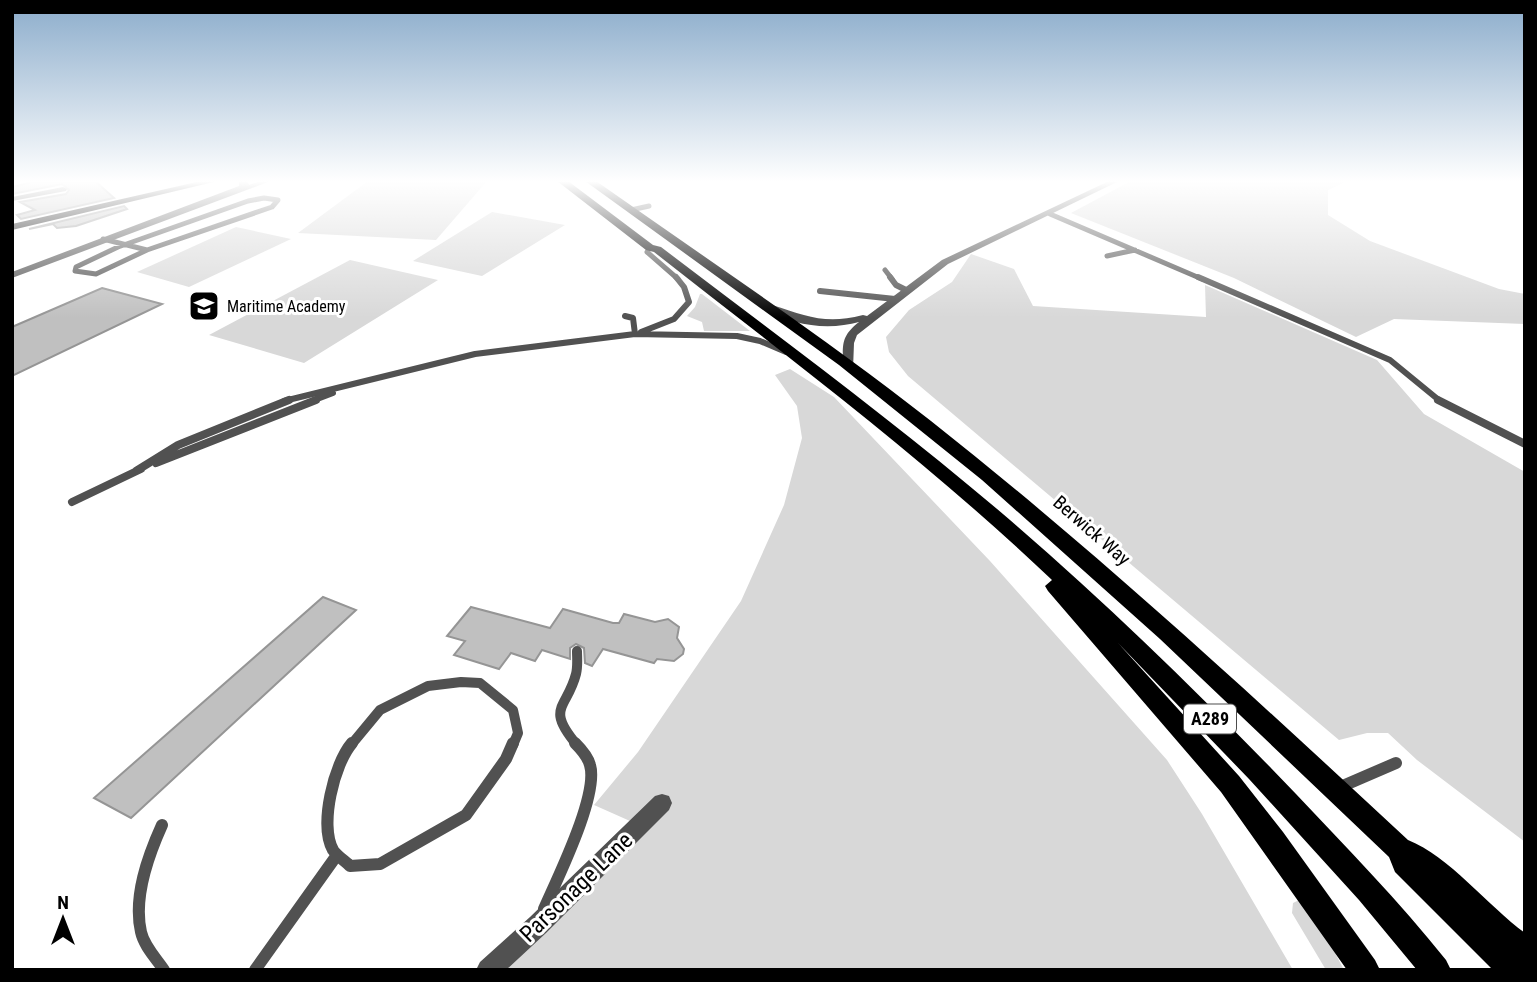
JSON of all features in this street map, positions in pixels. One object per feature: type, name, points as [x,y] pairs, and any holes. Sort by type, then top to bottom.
[{"type":"main road","name":"A289","points":[[622,227],[650,248],[657,249],[884,424],[992,516],[1126,638],[1216,726],[1374,895],[1437,970]]},
{"type":"main road","name":"Berwick Way","points":[[653,227],[849,367],[934,432],[1083,555],[1399,849],[1404,863],[1514,970]]},
{"type":"main road","name":"A289","points":[[992,516],[1230,784],[1274,841],[1365,970]]},
{"type":"main road","name":"A289","points":[[1399,849],[1416,856],[1495,929],[1525,951]]},
{"type":"street","points":[[12,275],[137,227]]},
{"type":"street","points":[[758,302],[799,320],[845,324],[872,315],[957,256],[1022,227]]},
{"type":"street","points":[[849,367],[849,338],[855,330],[871,320],[872,315]]},
{"type":"street","name":"Parsonage Lane","points":[[488,970],[538,925],[662,803]]},
{"type":"lane","points":[[176,227],[87,261],[76,267],[75,271],[96,274],[147,250],[214,227]]},
{"type":"lane","points":[[1080,227],[1390,360],[1441,402],[1525,444]]},
{"type":"lane","points":[[103,239],[147,250]]},
{"type":"lane","points":[[635,334],[674,319],[689,302],[689,296],[679,280],[647,252],[650,248]]},
{"type":"lane","points":[[1107,256],[1135,250]]},
{"type":"lane","points":[[885,270],[896,285],[906,290]]},
{"type":"lane","points":[[820,291],[895,299]]},
{"type":"lane","points":[[625,316],[633,318],[635,334]]},
{"type":"lane","points":[[72,502],[136,471],[355,384],[475,354],[635,334],[737,336],[760,341],[795,356]]},
{"type":"lane","points":[[538,925],[584,810],[591,777],[589,762],[562,724],[559,715],[560,707],[577,672],[576,651]]},
{"type":"lane","points":[[461,682],[480,683],[513,710],[518,733],[486,791],[466,815],[380,864],[350,866],[337,855],[333,850],[328,823],[332,782],[345,751],[380,710],[428,686],[461,682]]},
{"type":"lane","points":[[1336,789],[1396,763]]},
{"type":"lane","points":[[162,825],[152,846],[142,885],[141,934],[164,970]]},
{"type":"lane","points":[[255,970],[337,855]]},
{"type":"shaded area","points":[[236,227],[291,239],[189,287],[137,272]]},
{"type":"shaded area","points":[[306,227],[447,227],[436,240],[298,233]]},
{"type":"shaded area","points":[[468,227],[562,227],[482,276],[413,261]]},
{"type":"shaded area","points":[[1106,227],[1347,227],[1370,241],[1499,289],[1525,294],[1525,324],[1394,319],[1356,337],[1234,278]]},
{"type":"shaded area","points":[[971,254],[1014,269],[1033,306],[1206,317],[1205,285],[1377,360],[1424,414],[1525,472],[1525,842],[1417,760],[1388,733],[1367,733],[1339,740],[908,376],[889,352],[886,337],[909,310],[952,282]]},
{"type":"shaded area","points":[[350,260],[438,280],[304,363],[209,335]]},
{"type":"shaded area","points":[[700,294],[750,331],[704,331],[702,322],[687,316],[695,307]]},
{"type":"shaded area","points":[[790,369],[834,397],[990,561],[1167,760],[1202,814],[1293,970],[477,970],[639,825],[594,805],[638,752],[741,601],[784,505],[802,438],[797,406],[775,375]]},
{"type":"shaded area","points":[[1303,898],[1344,970],[1326,970],[1292,913],[1293,903]]},
{"type":"building","points":[[102,288],[162,304],[12,376],[12,327]]},
{"type":"building","points":[[323,597],[356,610],[131,818],[94,798]]},
{"type":"building","points":[[471,607],[550,628],[563,609],[613,623],[619,623],[624,614],[655,622],[668,619],[679,627],[677,638],[684,649],[683,654],[674,661],[657,659],[654,663],[603,649],[592,666],[585,663],[584,648],[576,644],[570,648],[570,659],[542,650],[535,661],[511,653],[499,669],[454,655],[465,641],[447,636]]},
{"type":"place","name":"Maritime Academy","points":[[204,306]]}]
